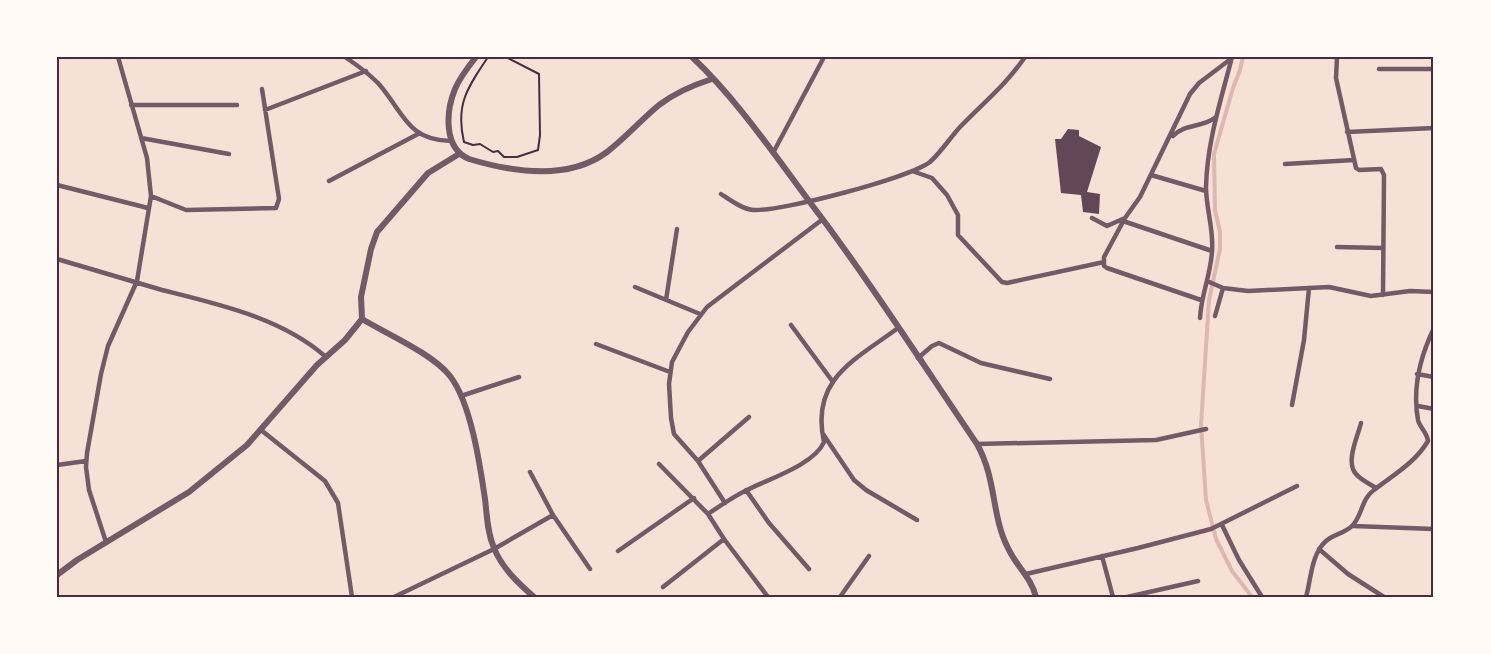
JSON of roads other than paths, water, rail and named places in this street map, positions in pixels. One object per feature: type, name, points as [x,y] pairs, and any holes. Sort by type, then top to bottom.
[{"type":"street","points":[[106,542],[89,490],[87,461],[101,374],[108,346],[137,281],[151,196],[150,174],[118,57]]},
{"type":"street","points":[[345,57],[366,71],[379,84],[408,125],[418,134],[437,141],[451,141]]},
{"type":"street","points":[[476,57],[455,89],[448,131],[451,141],[459,154],[482,163],[524,171],[562,169],[593,160],[606,152],[670,98],[687,87],[712,79]]},
{"type":"street","points":[[692,57],[773,153],[823,218],[977,444],[984,455],[992,480],[1002,536],[1011,554],[1033,586],[1036,597]]},
{"type":"street","points":[[721,194],[740,206],[752,210],[809,201],[912,171],[931,161],[957,130],[1002,88],[1025,57]]},
{"type":"street","points":[[1337,57],[1336,78],[1356,168],[1359,170],[1381,169],[1384,175],[1383,295]]},
{"type":"street","points":[[1200,318],[1201,300],[1208,281],[1212,251],[1206,191],[1207,171],[1216,117],[1232,58]]},
{"type":"street","points":[[1201,300],[1107,268],[1104,257],[1124,220],[1140,197],[1194,88],[1232,58]]},
{"type":"street","points":[[773,153],[823,59]]},
{"type":"street","points":[[1379,69],[1434,69]]},
{"type":"street","points":[[265,110],[366,71]]},
{"type":"street","points":[[151,196],[186,210],[276,208],[279,200],[262,89]]},
{"type":"street","points":[[131,105],[237,105]]},
{"type":"street","points":[[1167,142],[1182,128],[1205,124],[1216,117]]},
{"type":"street","points":[[1347,132],[1434,128]]},
{"type":"street","points":[[329,181],[418,134]]},
{"type":"street","points":[[141,138],[229,154]]},
{"type":"street","points":[[57,575],[106,542],[189,492],[261,430],[286,399],[345,340],[362,319],[361,297],[377,232],[428,172],[459,154]]},
{"type":"street","points":[[1285,164],[1354,160]]},
{"type":"street","points":[[912,171],[926,175],[939,185],[958,215],[958,235],[1002,282],[1007,283],[1104,262]]},
{"type":"street","points":[[1151,175],[1206,191]]},
{"type":"street","points":[[57,184],[148,208]]},
{"type":"street","points":[[724,503],[698,461],[674,434],[671,418],[670,372],[676,352],[700,314],[823,218]]},
{"type":"street","points":[[1092,218],[1107,226],[1124,220],[1212,251]]},
{"type":"street","points":[[666,300],[677,229]]},
{"type":"street","points":[[1336,247],[1383,248]]},
{"type":"street","points":[[57,260],[137,281],[274,323],[312,345],[326,357]]},
{"type":"street","points":[[1208,281],[1220,288],[1248,291],[1339,288],[1363,296],[1410,291],[1434,292]]},
{"type":"street","points":[[635,287],[700,314]]},
{"type":"street","points":[[1215,316],[1220,288]]},
{"type":"street","points":[[1292,405],[1304,340],[1309,288]]},
{"type":"street","points":[[362,319],[436,363],[449,374],[461,396],[474,441],[494,549],[509,573],[534,597]]},
{"type":"street","points":[[791,324],[832,382]]},
{"type":"street","points":[[708,514],[746,490],[808,460],[822,447],[824,442],[820,413],[823,400],[832,382],[846,366],[898,328]]},
{"type":"street","points":[[1353,526],[1367,496],[1403,469],[1428,441],[1418,421],[1417,374],[1434,328]]},
{"type":"street","points":[[596,344],[670,372]]},
{"type":"street","points":[[918,358],[932,346],[939,344],[981,363],[1050,379]]},
{"type":"street","points":[[1417,374],[1434,377]]},
{"type":"street","points":[[461,396],[519,377]]},
{"type":"street","points":[[1418,406],[1434,409]]},
{"type":"street","points":[[698,461],[749,417]]},
{"type":"street","points":[[1361,423],[1353,452],[1353,469],[1356,474],[1376,488]]},
{"type":"street","points":[[977,444],[1156,440],[1206,429]]},
{"type":"street","points":[[261,430],[325,481],[338,503],[352,597]]},
{"type":"street","points":[[822,432],[854,480],[866,490],[917,520]]},
{"type":"street","points":[[57,465],[87,461]]},
{"type":"street","points":[[659,464],[708,514],[768,597]]},
{"type":"street","points":[[530,471],[553,515],[590,569]]},
{"type":"street","points":[[1026,574],[1211,529],[1297,486]]},
{"type":"street","points":[[746,490],[769,523],[809,570]]},
{"type":"street","points":[[618,551],[694,498]]},
{"type":"street","points":[[394,597],[494,549],[553,515]]},
{"type":"street","points":[[1220,525],[1262,597]]},
{"type":"street","points":[[1306,597],[1319,549],[1324,542],[1353,526],[1434,529]]},
{"type":"street","points":[[663,587],[724,539]]},
{"type":"street","points":[[1319,549],[1353,578],[1384,597]]},
{"type":"street","points":[[840,597],[869,556]]},
{"type":"street","points":[[1102,556],[1113,597]]},
{"type":"street","points":[[1127,597],[1198,580]]},
{"type":"waterway","points":[[1243,57],[1214,154],[1215,210],[1220,232],[1220,249],[1209,300],[1201,425],[1206,500],[1216,539],[1232,571],[1252,597]]}]
